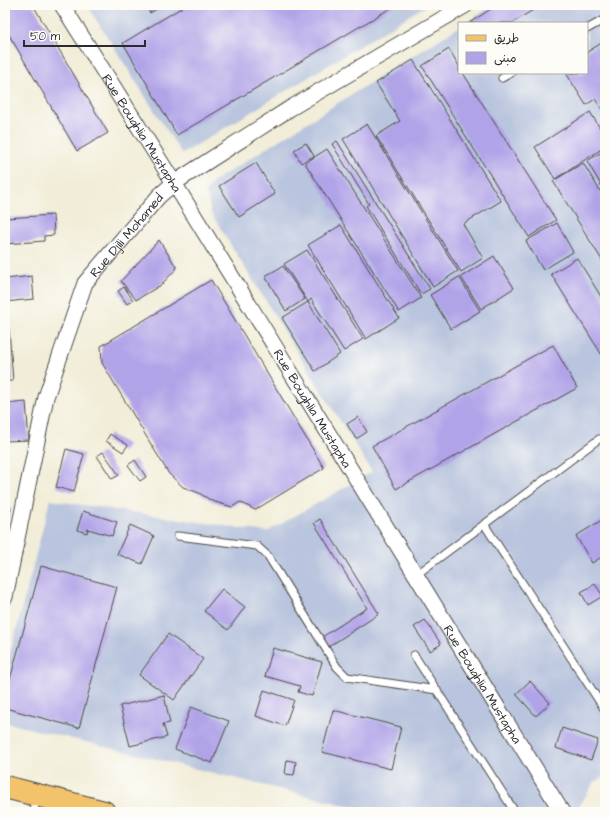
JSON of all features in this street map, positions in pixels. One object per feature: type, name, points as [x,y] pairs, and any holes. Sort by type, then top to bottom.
[{"type":"main road","points":[[5,787],[34,803],[104,812]]},
{"type":"street","name":"Rue Boughlia Mustapha","points":[[62,5],[174,183],[562,812]]},
{"type":"street","name":"Rue Djili Mohamed","points":[[5,597],[46,397],[86,283],[159,196],[174,183],[289,109],[466,5]]},
{"type":"lane","points":[[588,28],[605,19]]},
{"type":"lane","points":[[502,78],[509,74]]},
{"type":"lane","points":[[416,575],[599,439]]},
{"type":"lane","points":[[484,524],[605,710]]},
{"type":"lane","points":[[178,536],[257,546],[268,556],[337,667],[347,677],[437,690]]},
{"type":"lane","points":[[414,655],[515,812]]},
{"type":"shaded area","points":[[87,5],[427,5],[182,154]]},
{"type":"shaded area","points":[[494,5],[605,5],[605,776],[594,782],[576,812],[374,812],[7,723],[5,719],[5,674],[50,500],[267,532],[372,472],[211,213],[206,191],[214,181],[458,28],[458,74],[588,74],[588,22],[468,22]]},
{"type":"building","points":[[5,5],[33,5],[108,133],[77,151],[5,28]]},
{"type":"building","points":[[145,5],[163,5],[150,13]]},
{"type":"building","points":[[186,5],[396,5],[177,135],[123,43]]},
{"type":"building","points":[[497,5],[541,5],[514,22],[471,22]]},
{"type":"building","points":[[605,41],[605,114],[595,99],[586,105],[567,74],[588,74],[588,51]]},
{"type":"building","points":[[449,49],[458,64],[458,74],[464,74],[556,220],[529,237],[422,66]]},
{"type":"building","points":[[413,60],[501,201],[463,224],[483,258],[461,272],[376,136],[400,121],[376,83]]},
{"type":"building","points":[[590,112],[605,136],[605,147],[555,179],[535,147]]},
{"type":"building","points":[[367,124],[458,271],[433,287],[343,139]]},
{"type":"building","points":[[337,141],[430,289],[421,294],[366,206],[369,204],[332,144]]},
{"type":"building","points":[[306,143],[314,156],[301,163],[294,150]]},
{"type":"building","points":[[327,149],[421,298],[399,312],[305,163]]},
{"type":"building","points":[[605,150],[605,192],[587,161]]},
{"type":"building","points":[[256,163],[275,194],[239,217],[219,186]]},
{"type":"building","points":[[583,163],[605,199],[605,265],[553,181]]},
{"type":"building","points":[[53,215],[54,235],[44,236],[44,241],[5,244],[5,218]]},
{"type":"building","points":[[557,223],[573,252],[543,270],[526,241]]},
{"type":"building","points":[[341,225],[399,318],[366,339],[308,245]]},
{"type":"building","points":[[159,240],[177,268],[161,285],[136,300],[121,281]]},
{"type":"building","points":[[307,250],[363,339],[344,351],[311,299],[308,302],[284,264]]},
{"type":"building","points":[[494,256],[514,288],[481,309],[461,277]]},
{"type":"building","points":[[577,258],[605,303],[605,360],[551,274]]},
{"type":"building","points":[[283,266],[305,299],[286,311],[265,276]]},
{"type":"building","points":[[32,276],[34,299],[5,302],[5,279]]},
{"type":"building","points":[[459,277],[480,311],[451,329],[430,295]]},
{"type":"building","points":[[211,280],[324,468],[255,510],[240,502],[232,507],[212,501],[199,493],[183,487],[169,474],[102,363],[101,346]]},
{"type":"building","points":[[124,287],[133,300],[127,304],[118,291]]},
{"type":"building","points":[[308,302],[340,354],[315,371],[282,318]]},
{"type":"building","points":[[5,329],[9,329],[13,381],[5,381]]},
{"type":"building","points":[[553,345],[577,388],[396,489],[372,446]]},
{"type":"building","points":[[26,402],[29,440],[6,441],[5,404]]},
{"type":"building","points":[[358,417],[367,432],[356,439],[347,424]]},
{"type":"building","points":[[110,434],[128,445],[123,452],[106,441]]},
{"type":"building","points":[[66,449],[84,454],[74,492],[56,487]]},
{"type":"building","points":[[103,452],[119,475],[112,479],[97,456]]},
{"type":"building","points":[[135,460],[146,477],[140,481],[128,465]]},
{"type":"building","points":[[5,506],[11,508],[5,529]]},
{"type":"building","points":[[83,511],[117,522],[112,536],[88,529],[87,533],[77,530]]},
{"type":"building","points":[[605,518],[605,555],[592,563],[576,536]]},
{"type":"building","points":[[320,519],[379,614],[328,647],[322,637],[367,608],[314,523]]},
{"type":"building","points":[[130,525],[154,536],[142,564],[117,554]]},
{"type":"building","points":[[41,566],[117,587],[79,728],[5,708],[5,698]]},
{"type":"building","points":[[595,584],[603,596],[588,605],[581,592]]},
{"type":"building","points":[[222,589],[245,607],[228,630],[204,611]]},
{"type":"building","points":[[425,620],[441,644],[430,651],[414,627]]},
{"type":"building","points":[[168,634],[203,659],[174,700],[139,675]]},
{"type":"building","points":[[273,648],[322,662],[312,696],[298,692],[300,686],[265,676]]},
{"type":"building","points":[[530,681],[550,703],[536,716],[516,694]]},
{"type":"building","points":[[264,690],[294,700],[285,726],[256,716]]},
{"type":"building","points":[[164,695],[170,723],[163,724],[167,737],[130,746],[120,706]]},
{"type":"building","points":[[191,707],[229,721],[212,763],[175,749]]},
{"type":"building","points":[[333,710],[401,727],[391,769],[322,752]]},
{"type":"building","points":[[562,728],[598,740],[591,760],[556,748]]},
{"type":"building","points":[[287,760],[296,762],[294,775],[285,774]]}]
